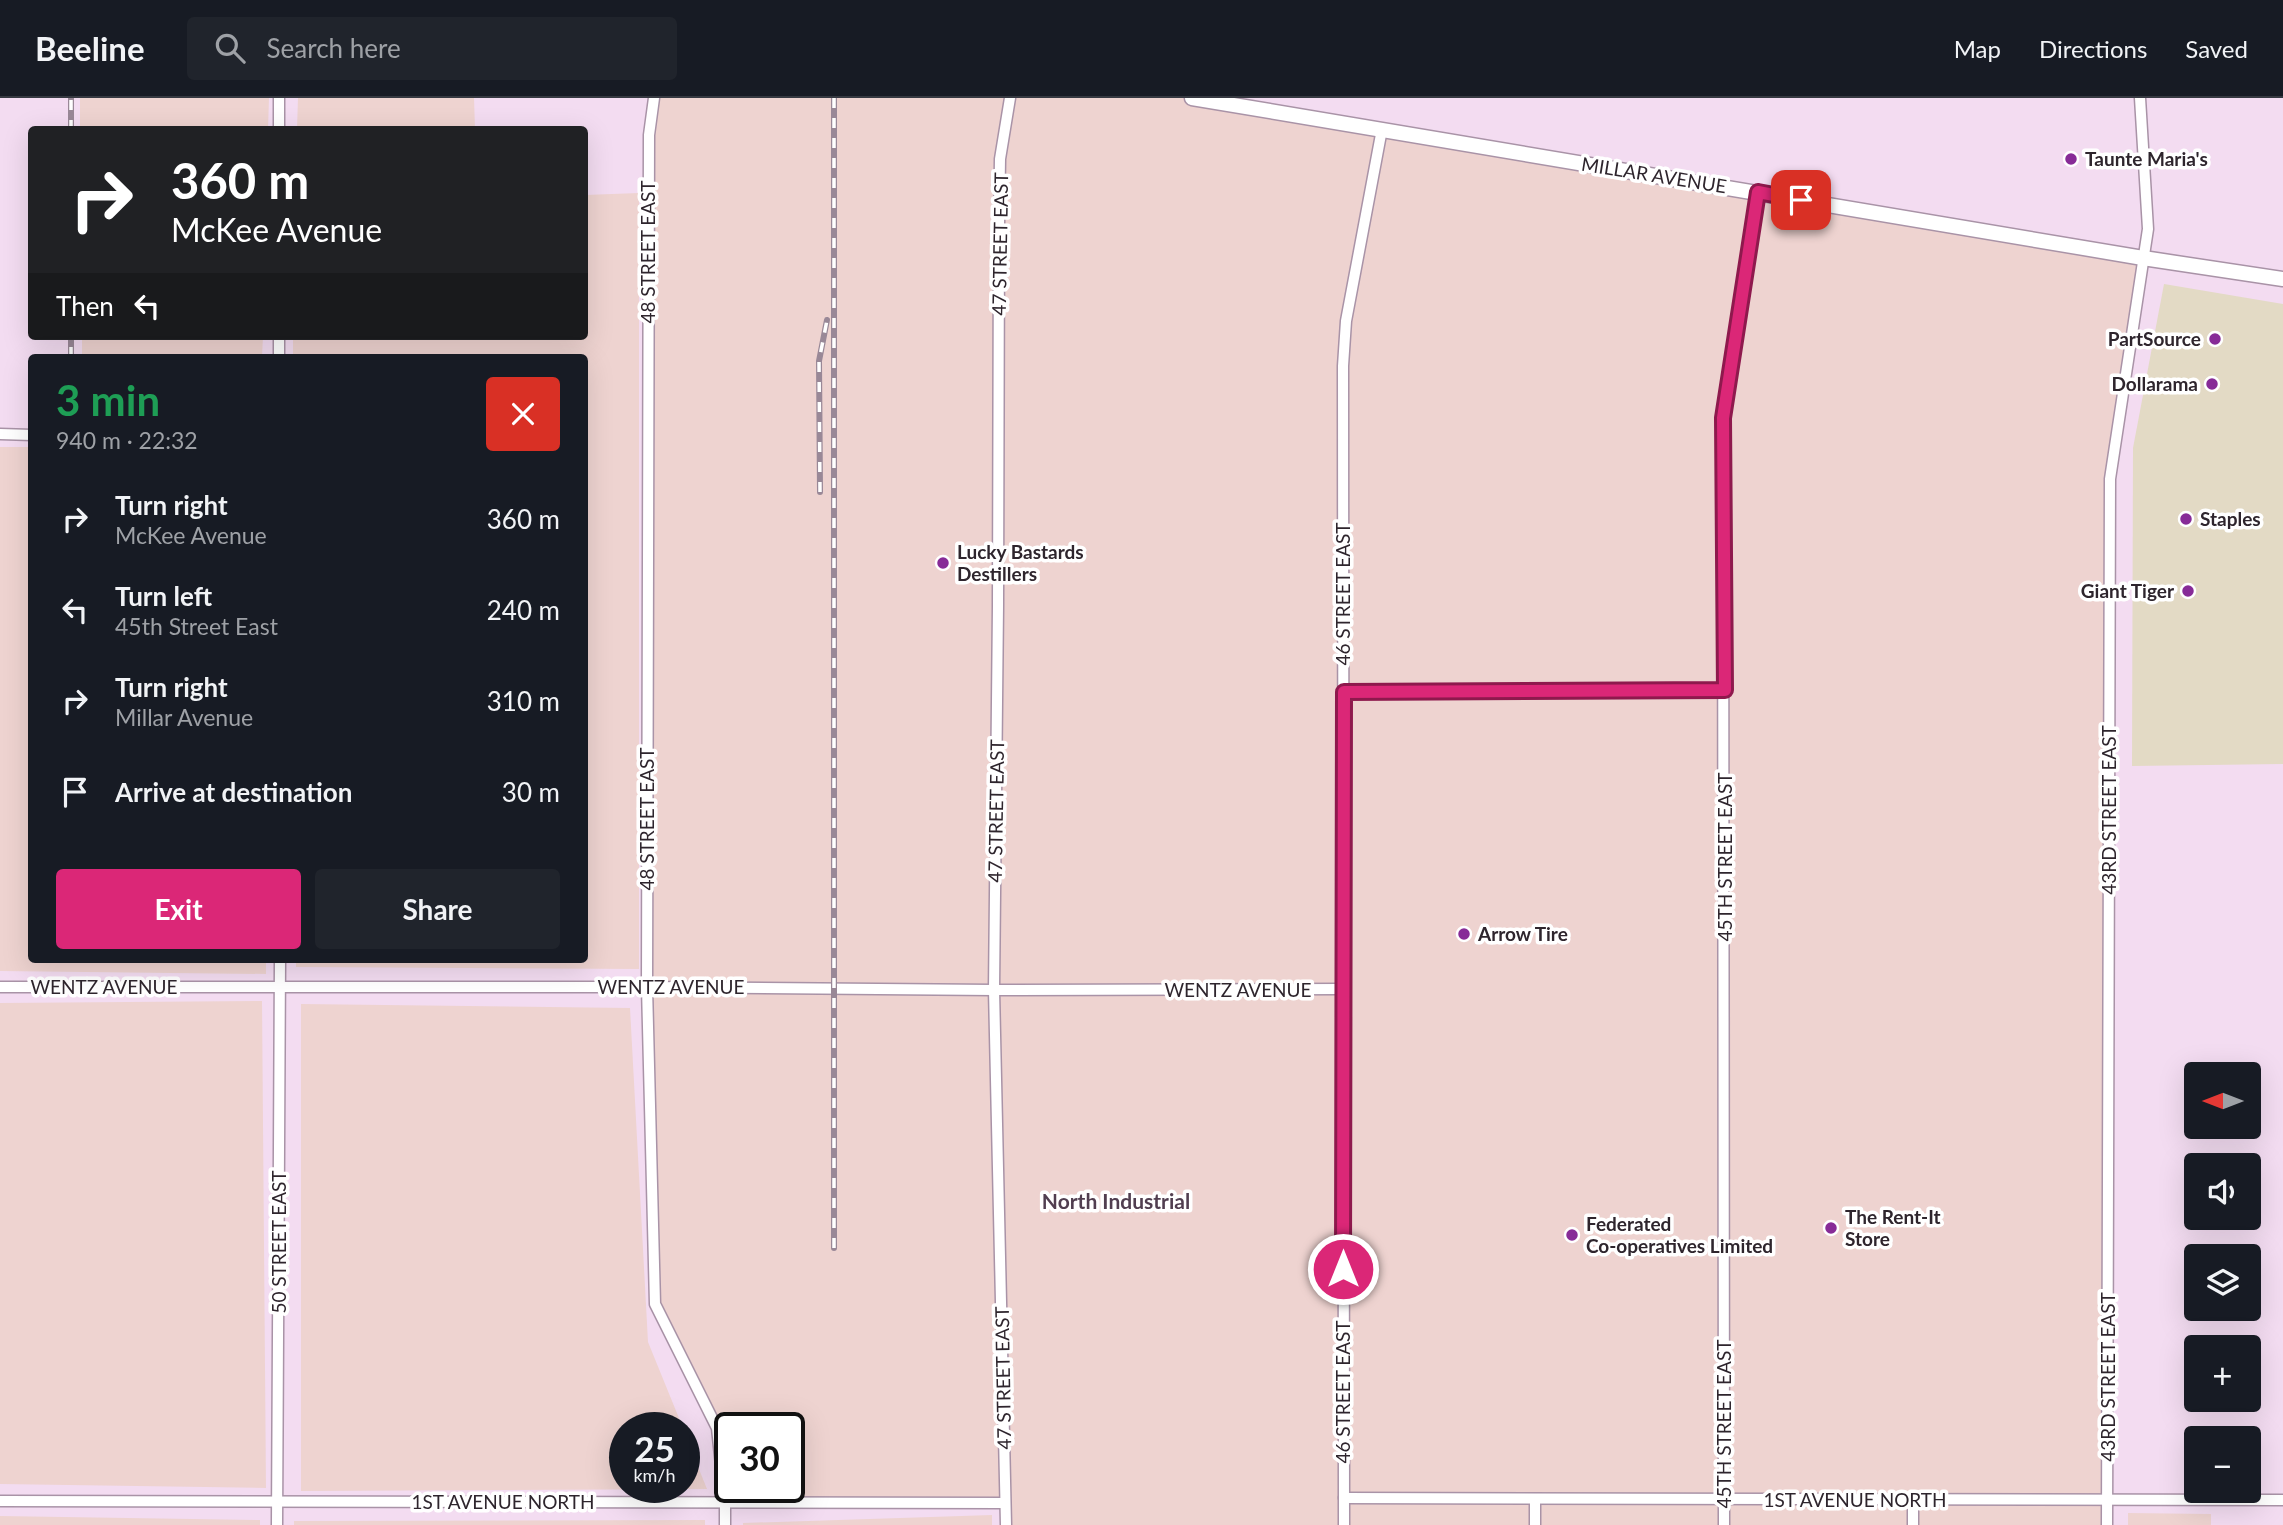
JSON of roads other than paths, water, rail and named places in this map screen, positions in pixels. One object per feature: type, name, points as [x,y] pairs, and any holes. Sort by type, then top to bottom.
[{"type":"street","points":[[279,98],[279,126]]},
{"type":"street","name":"48 STREET EAST","points":[[654,98],[649,135],[647,987],[654,1304],[714,1422]]},
{"type":"street","name":"47 STREET EAST","points":[[1006,1525],[994,990],[999,606],[1000,159],[1010,98]]},
{"type":"street","name":"MILLAR AVENUE","points":[[1192,98],[2143,258],[2283,279]]},
{"type":"street","name":"43RD STREET EAST","points":[[2107,1525],[2110,479],[2148,229],[2140,98]]},
{"type":"street","name":"46 STREET EAST","points":[[1344,1525],[1344,343],[1381,129]]},
{"type":"street","name":"45TH STREET EAST","points":[[1724,1525],[1723,418],[1758,192]]},
{"type":"street","points":[[0,434],[28,435]]},
{"type":"street","points":[[1344,692],[1725,690]]},
{"type":"street","name":"50 STREET EAST","points":[[277,1525],[280,963]]},
{"type":"street","name":"WENTZ AVENUE","points":[[0,987],[1342,989]]},
{"type":"street","name":"1ST AVENUE NORTH","points":[[1344,1499],[2283,1500]]},
{"type":"street","points":[[1535,1500],[1535,1525]]},
{"type":"street","points":[[1913,1500],[1913,1525]]},
{"type":"street","name":"1ST AVENUE NORTH","points":[[0,1501],[714,1503]]},
{"type":"street","name":"48 STREET EAST","points":[[725,1503],[725,1525]]},
{"type":"street","name":"1ST AVENUE NORTH","points":[[805,1503],[1005,1503]]},
{"type":"railway","points":[[71,98],[71,126]]},
{"type":"railway","points":[[834,98],[834,1248]]},
{"type":"railway","points":[[820,492],[819,361],[827,320]]},
{"type":"railway","points":[[71,340],[71,354]]},
{"type":"place","name":"Taunte Maria's","points":[[2071,159]]},
{"type":"place","name":"PartSource","points":[[2215,339]]},
{"type":"place","name":"Dollarama","points":[[2212,384]]},
{"type":"place","name":"Staples","points":[[2186,519]]},
{"type":"place","name":"Lucky Bastards Destillers","points":[[943,563]]},
{"type":"place","name":"Giant Tiger","points":[[2188,591]]},
{"type":"place","name":"Arrow Tire","points":[[1464,934]]},
{"type":"place","name":"The Rent-It Store","points":[[1831,1228]]},
{"type":"place","name":"Federated Co-operatives Limited","points":[[1572,1235]]},
{"type":"district","name":"North Industrial","points":[[1116,1202]]}]
